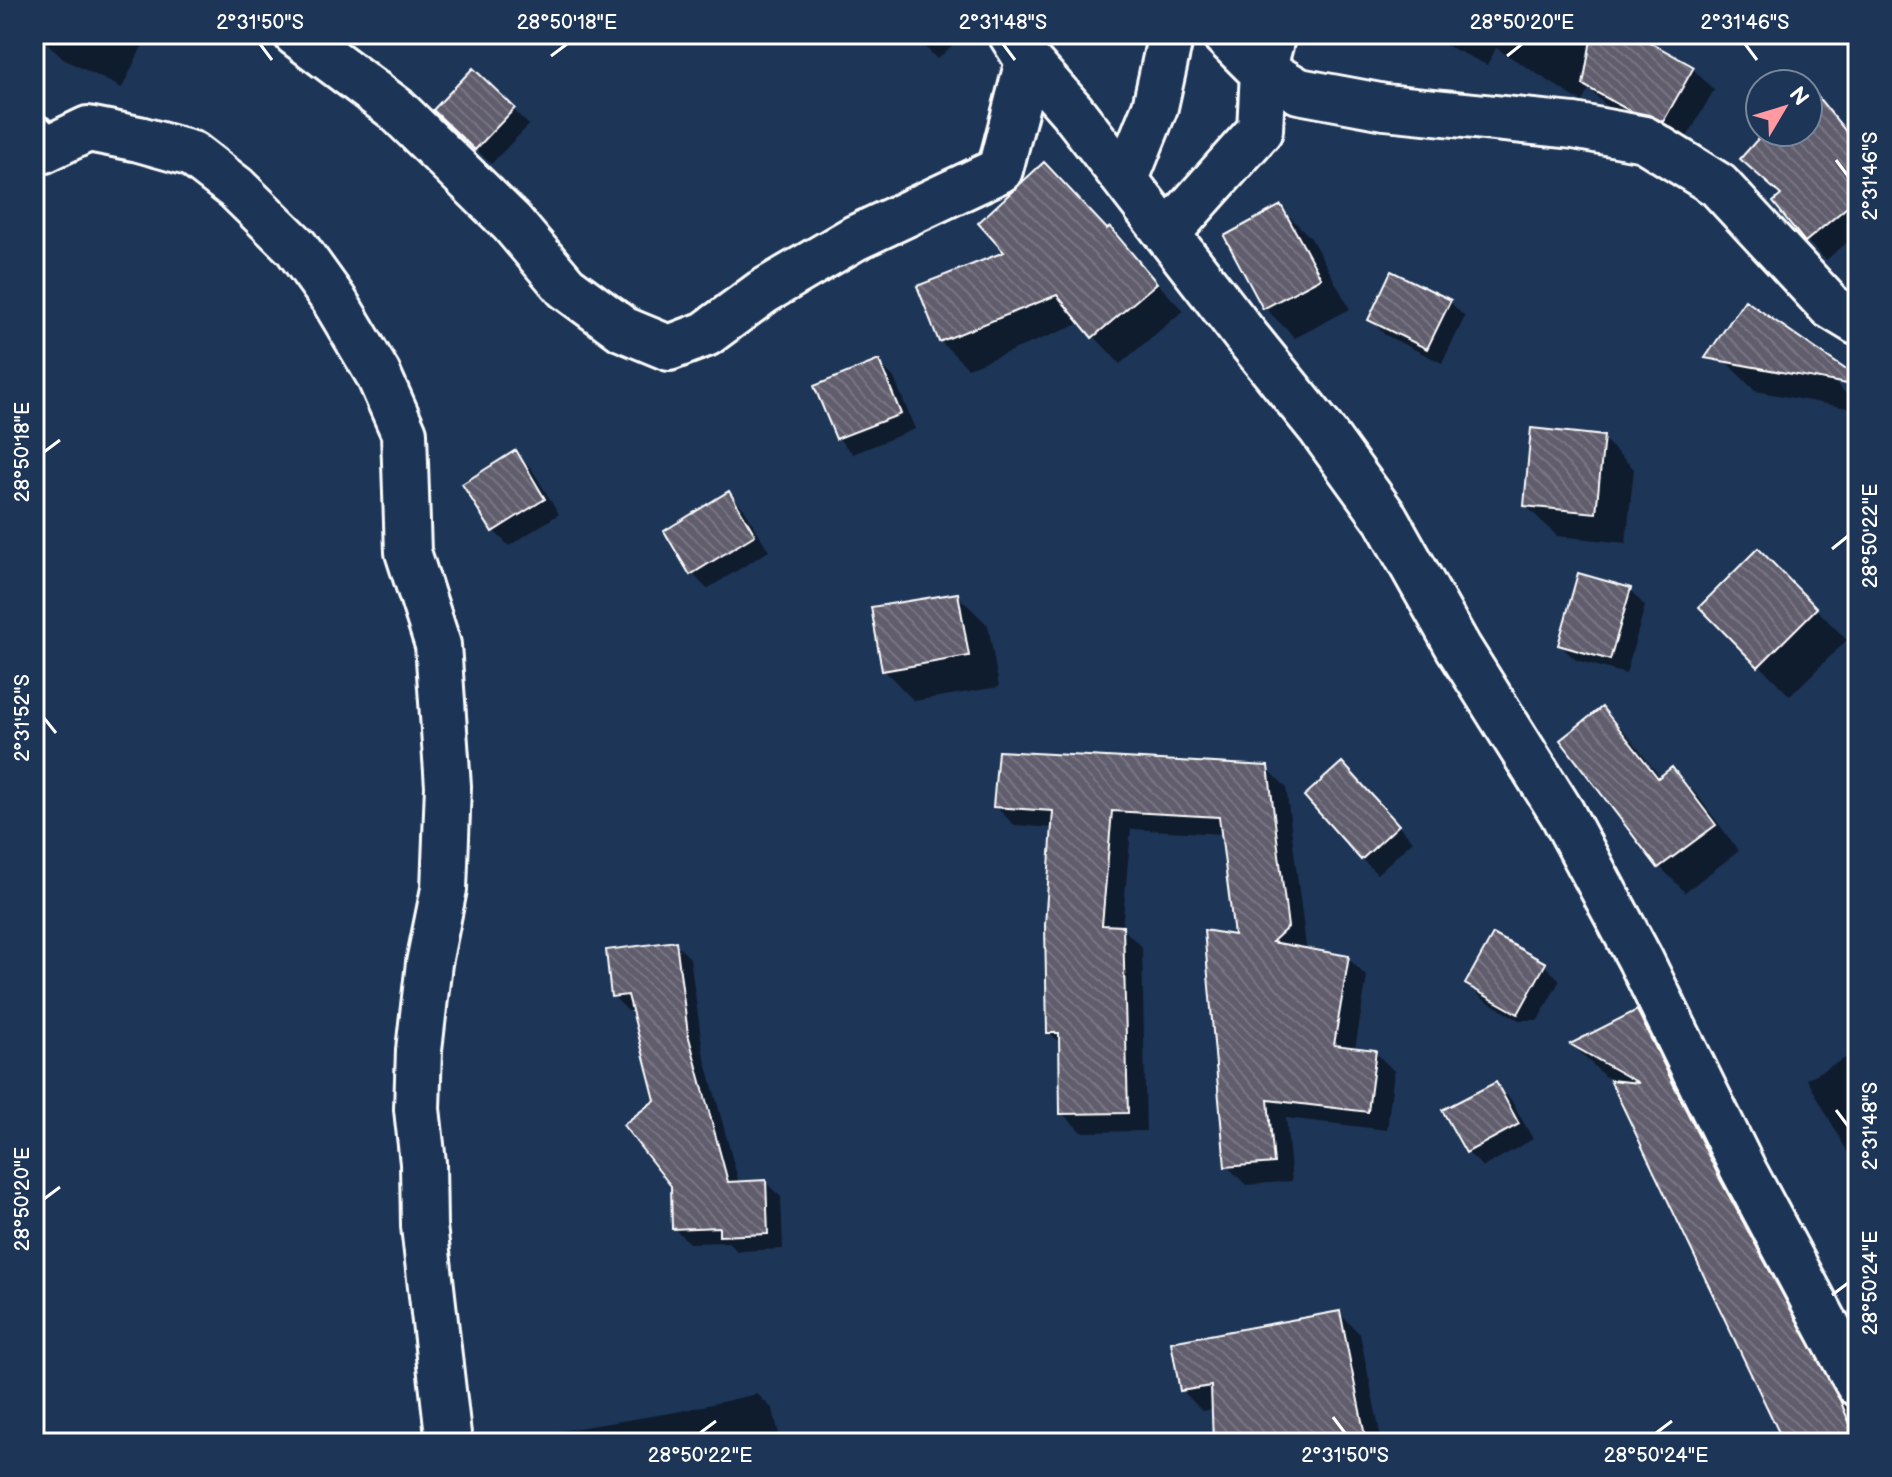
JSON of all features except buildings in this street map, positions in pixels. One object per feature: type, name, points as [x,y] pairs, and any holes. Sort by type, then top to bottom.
[{"type":"street","points":[[296,34],[396,109],[512,223],[566,287],[623,329],[669,348],[706,334],[763,292],[855,238],[1000,170],[1020,48]]},
{"type":"street","points":[[1126,179],[1155,107],[1171,34]]},
{"type":"street","points":[[1224,34],[1268,52],[1299,91],[1385,107],[1574,126],[1644,139],[1718,185],[1830,306],[1858,323]]},
{"type":"street","points":[[1020,48],[1321,429],[1386,519],[1458,647],[1562,813],[1640,959],[1743,1169],[1858,1384]]},
{"type":"street","points":[[1167,234],[1260,130],[1268,52]]},
{"type":"street","points":[[37,148],[88,129],[139,139],[192,154],[236,188],[296,247],[334,300],[378,374],[404,433],[408,552],[438,645],[448,786],[444,889],[429,963],[419,1050],[417,1109],[423,1163],[424,1226],[449,1443]]}]
